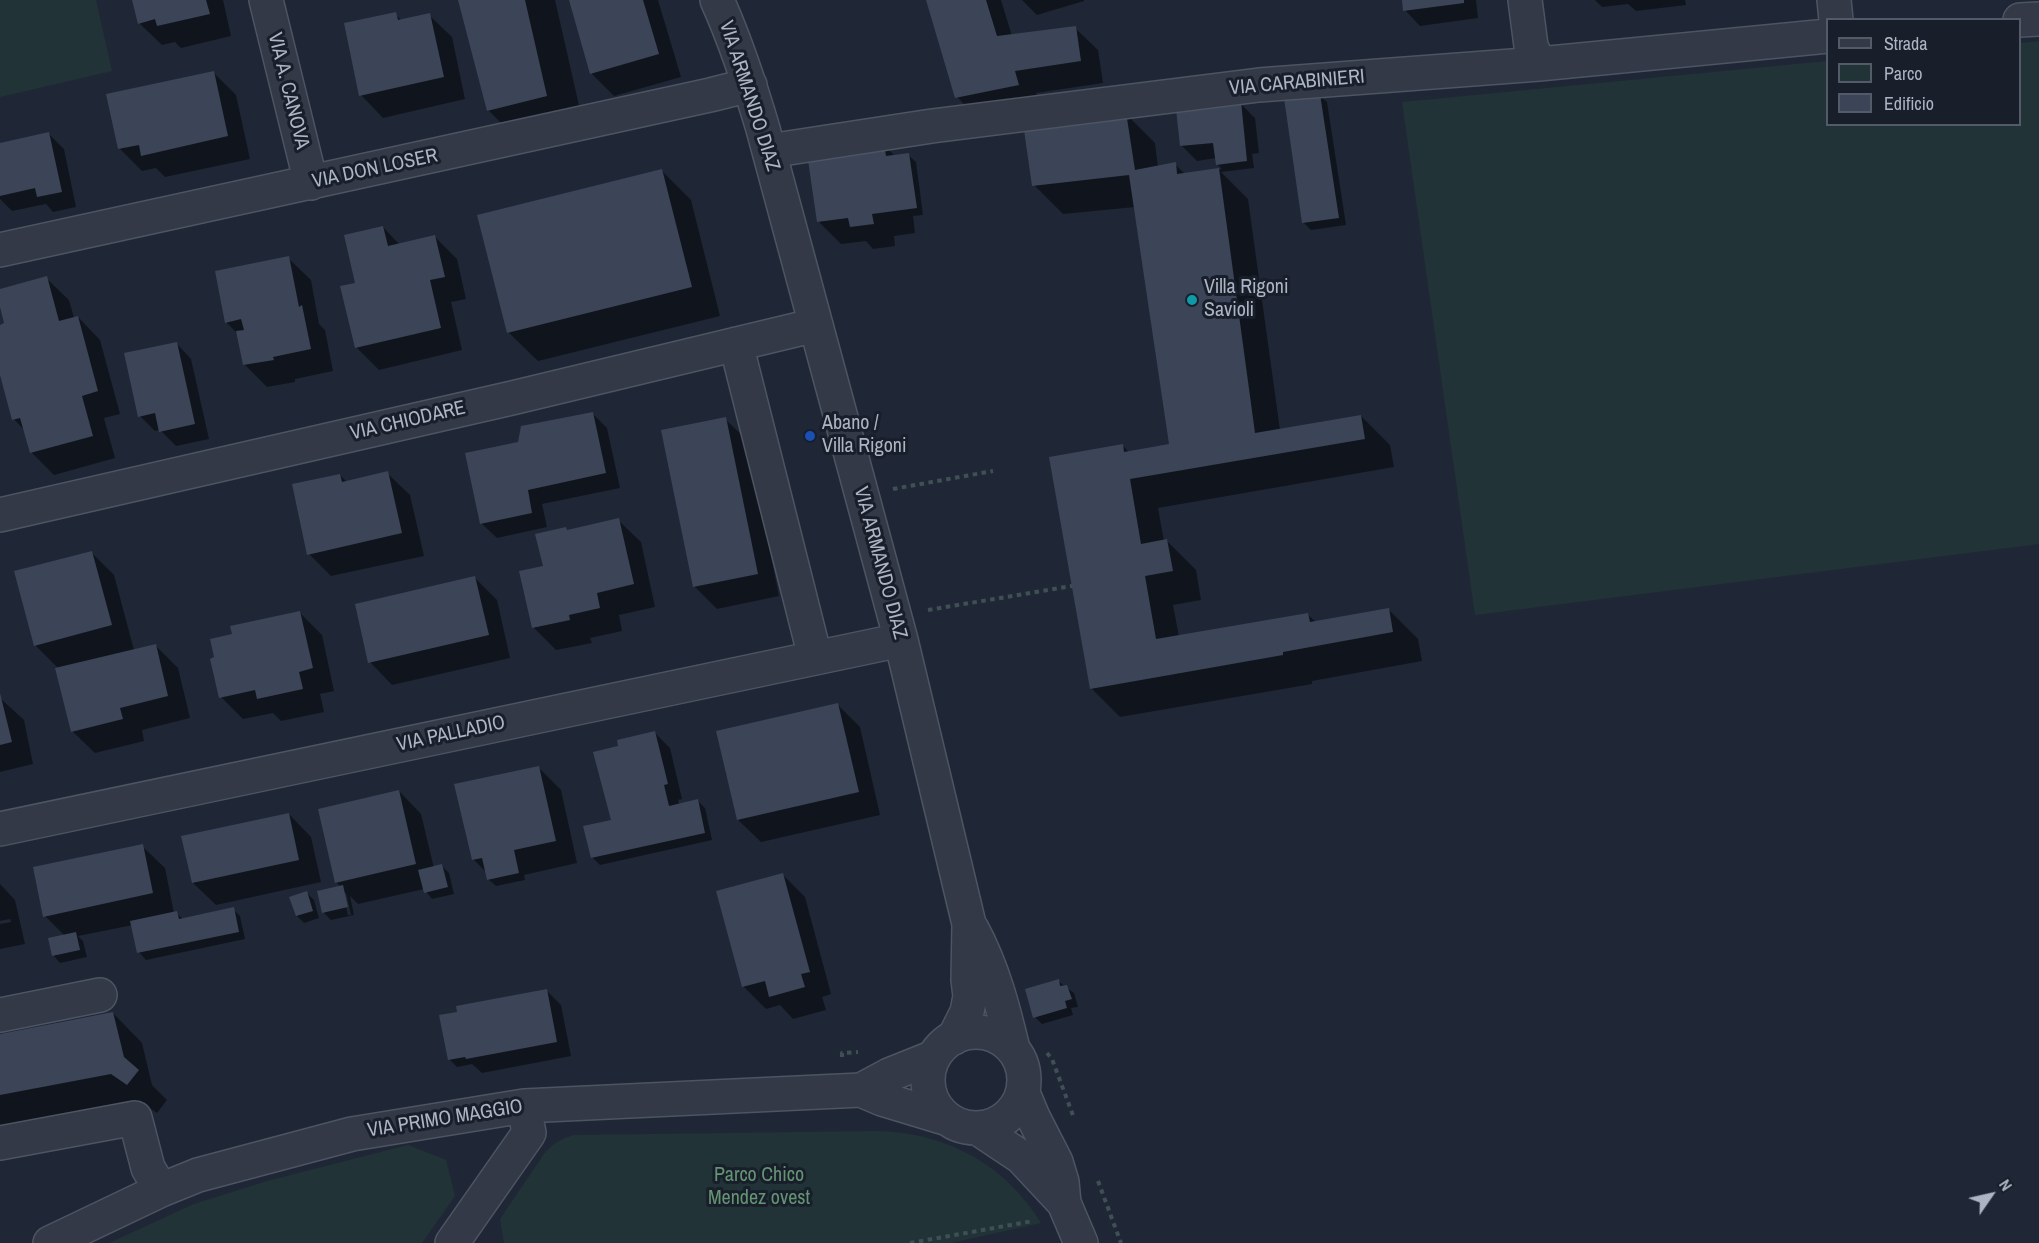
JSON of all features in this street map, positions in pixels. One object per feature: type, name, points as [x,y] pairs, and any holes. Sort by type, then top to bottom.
[{"type":"street","name":"VIA A. CANOVA","points":[[266,0],[311,183]]},
{"type":"street","name":"VIA ARMANDO DIAZ","points":[[717,0],[750,85],[769,151],[901,640],[969,924],[970,996],[967,1012],[944,1047]]},
{"type":"street","points":[[1525,0],[1531,46],[1539,64]]},
{"type":"street","points":[[1834,0],[1836,18]]},
{"type":"street","points":[[2021,20],[2039,19]]},
{"type":"street","name":"VIA CARABINIERI","points":[[769,151],[932,126],[1259,85],[1539,64],[1826,36]]},
{"type":"street","name":"VIA DON LOSER","points":[[0,250],[710,96],[750,85]]},
{"type":"street","name":"VIA CHIODARE","points":[[0,515],[512,398],[816,325]]},
{"type":"street","points":[[736,344],[815,657]]},
{"type":"street","name":"VIA PALLADIO","points":[[0,830],[901,640]]},
{"type":"street","name":"VIA ARMANDO DIAZ","points":[[969,924],[993,974],[1013,1049]]},
{"type":"street","points":[[0,1015],[100,995]]},
{"type":"street","points":[[969,1032],[986,1033],[1001,1039],[1013,1049],[1021,1062],[1025,1077],[1023,1093],[1014,1111],[999,1124],[979,1129],[962,1127],[948,1119],[936,1106],[929,1090],[929,1073],[944,1047],[969,1032]]},
{"type":"street","name":"VIA PRIMO MAGGIO","points":[[50,1243],[161,1190],[198,1175],[352,1134],[524,1106],[861,1090],[944,1047]]},
{"type":"street","name":"VIA PRIMO MAGGIO","points":[[861,1090],[882,1099],[948,1119]]},
{"type":"street","points":[[1023,1093],[1056,1162],[1062,1182],[1054,1211]]},
{"type":"street","points":[[452,1243],[529,1133],[524,1106]]},
{"type":"street","points":[[0,1143],[135,1118],[148,1167],[161,1190]]},
{"type":"street","points":[[979,1129],[1021,1157],[1054,1211],[1081,1243]]},
{"type":"path","points":[[896,488],[993,471]]},
{"type":"path","points":[[928,610],[1072,586]]},
{"type":"path","points":[[910,1243],[1054,1211]]},
{"type":"green space","points":[[0,0],[96,0],[112,71],[0,97]]},
{"type":"green space","points":[[2039,41],[2039,544],[1475,615],[1402,102],[1826,61],[1826,126],[2021,126],[2021,43]]},
{"type":"green space","name":"Parco Chico Mendez ovest","points":[[875,1131],[925,1137],[970,1155],[1009,1183],[1041,1223],[951,1243],[504,1243],[500,1219],[547,1150],[574,1135]]},
{"type":"green space","points":[[408,1145],[446,1160],[455,1196],[422,1243],[109,1243],[194,1204],[267,1181]]},
{"type":"building","points":[[132,0],[206,0],[210,14],[157,26],[155,19],[138,24]]},
{"type":"building","points":[[458,0],[525,0],[547,96],[487,111]]},
{"type":"building","points":[[569,0],[643,0],[659,54],[590,74]]},
{"type":"building","points":[[926,0],[986,0],[997,36],[1076,26],[1081,61],[1015,71],[1019,85],[955,98]]},
{"type":"building","points":[[1402,0],[1464,0],[1464,3],[1403,11]]},
{"type":"building","points":[[396,12],[398,20],[430,13],[444,77],[359,96],[344,23]]},
{"type":"building","points":[[214,71],[228,136],[141,156],[139,145],[118,149],[106,94]]},
{"type":"building","points":[[1320,94],[1339,218],[1302,223],[1284,98]]},
{"type":"building","points":[[1241,101],[1247,161],[1216,165],[1213,143],[1180,146],[1176,109]]},
{"type":"building","name":"Villa Rigoni Savioli","points":[[1126,112],[1135,170],[1176,162],[1177,174],[1219,168],[1255,433],[1361,415],[1365,439],[1130,479],[1141,544],[1167,539],[1173,571],[1145,576],[1156,639],[1308,613],[1310,622],[1389,608],[1393,632],[1283,652],[1283,655],[1090,689],[1049,457],[1123,444],[1124,452],[1169,444],[1129,175],[1032,186],[1023,123]]},
{"type":"building","points":[[49,132],[62,192],[37,197],[35,188],[0,196],[0,143]]},
{"type":"building","points":[[884,143],[886,156],[909,153],[917,208],[872,214],[874,224],[850,227],[848,218],[817,222],[807,153]]},
{"type":"building","points":[[662,169],[692,287],[507,333],[477,215]]},
{"type":"building","points":[[383,226],[388,246],[435,235],[445,277],[430,280],[441,328],[355,348],[340,286],[355,283],[344,235]]},
{"type":"building","points":[[289,256],[299,307],[302,305],[311,349],[273,357],[274,360],[243,365],[236,331],[244,330],[241,319],[225,323],[215,271]]},
{"type":"building","points":[[47,276],[59,321],[78,316],[98,391],[82,396],[93,436],[30,453],[20,418],[12,420],[0,375],[0,325],[4,323],[0,307],[0,289]]},
{"type":"building","points":[[177,342],[195,424],[159,432],[155,413],[138,417],[124,353]]},
{"type":"building","points":[[593,412],[606,473],[528,490],[532,513],[480,524],[465,453],[518,442],[521,426]]},
{"type":"building","points":[[726,417],[758,574],[693,587],[661,430]]},
{"type":"building","points":[[388,471],[402,533],[307,555],[292,484],[340,474],[342,482]]},
{"type":"building","points":[[619,518],[634,584],[597,593],[600,608],[569,615],[570,620],[532,628],[519,571],[543,566],[535,534],[566,527],[567,530]]},
{"type":"building","points":[[92,551],[112,625],[34,646],[14,571]]},
{"type":"building","points":[[475,576],[489,635],[368,663],[355,604]]},
{"type":"building","points":[[300,611],[313,668],[299,672],[303,689],[257,699],[255,690],[219,698],[210,659],[214,657],[210,639],[232,634],[230,626]]},
{"type":"building","points":[[156,644],[168,696],[120,708],[123,719],[71,732],[55,668]]},
{"type":"building","points":[[0,693],[12,742],[0,745]]},
{"type":"building","points":[[838,703],[859,792],[737,820],[716,731]]},
{"type":"building","points":[[655,731],[668,784],[664,785],[669,806],[698,799],[705,833],[591,858],[583,826],[611,820],[593,752],[618,746],[617,740]]},
{"type":"building","points":[[539,766],[556,841],[514,850],[519,873],[487,880],[482,858],[472,860],[454,784]]},
{"type":"building","points":[[399,790],[416,864],[335,883],[318,809]]},
{"type":"building","points":[[289,813],[299,860],[192,883],[181,836]]},
{"type":"building","points":[[143,844],[153,893],[43,917],[33,867]]},
{"type":"building","points":[[442,864],[448,887],[424,893],[418,870]]},
{"type":"building","points":[[783,873],[810,972],[801,974],[805,987],[769,997],[765,981],[742,987],[716,891]]},
{"type":"building","points":[[343,885],[348,907],[322,913],[317,891]]},
{"type":"building","points":[[307,891],[313,911],[296,916],[289,897]]},
{"type":"building","points":[[234,907],[239,932],[137,953],[130,921],[177,911],[179,919]]},
{"type":"building","points":[[76,932],[80,950],[52,956],[48,938]]},
{"type":"building","points":[[1059,979],[1060,986],[1067,985],[1072,999],[1065,1001],[1067,1008],[1033,1018],[1025,989]]},
{"type":"building","points":[[547,989],[557,1042],[466,1059],[465,1057],[448,1060],[439,1015],[457,1012],[456,1006]]},
{"type":"building","points":[[113,1012],[124,1057],[139,1070],[127,1085],[111,1074],[0,1095],[0,1034]]},
{"type":"place","name":"Villa Rigoni Savioli","points":[[1192,300]]},
{"type":"place","name":"Abano / Villa Rigoni","points":[[810,436]]}]
